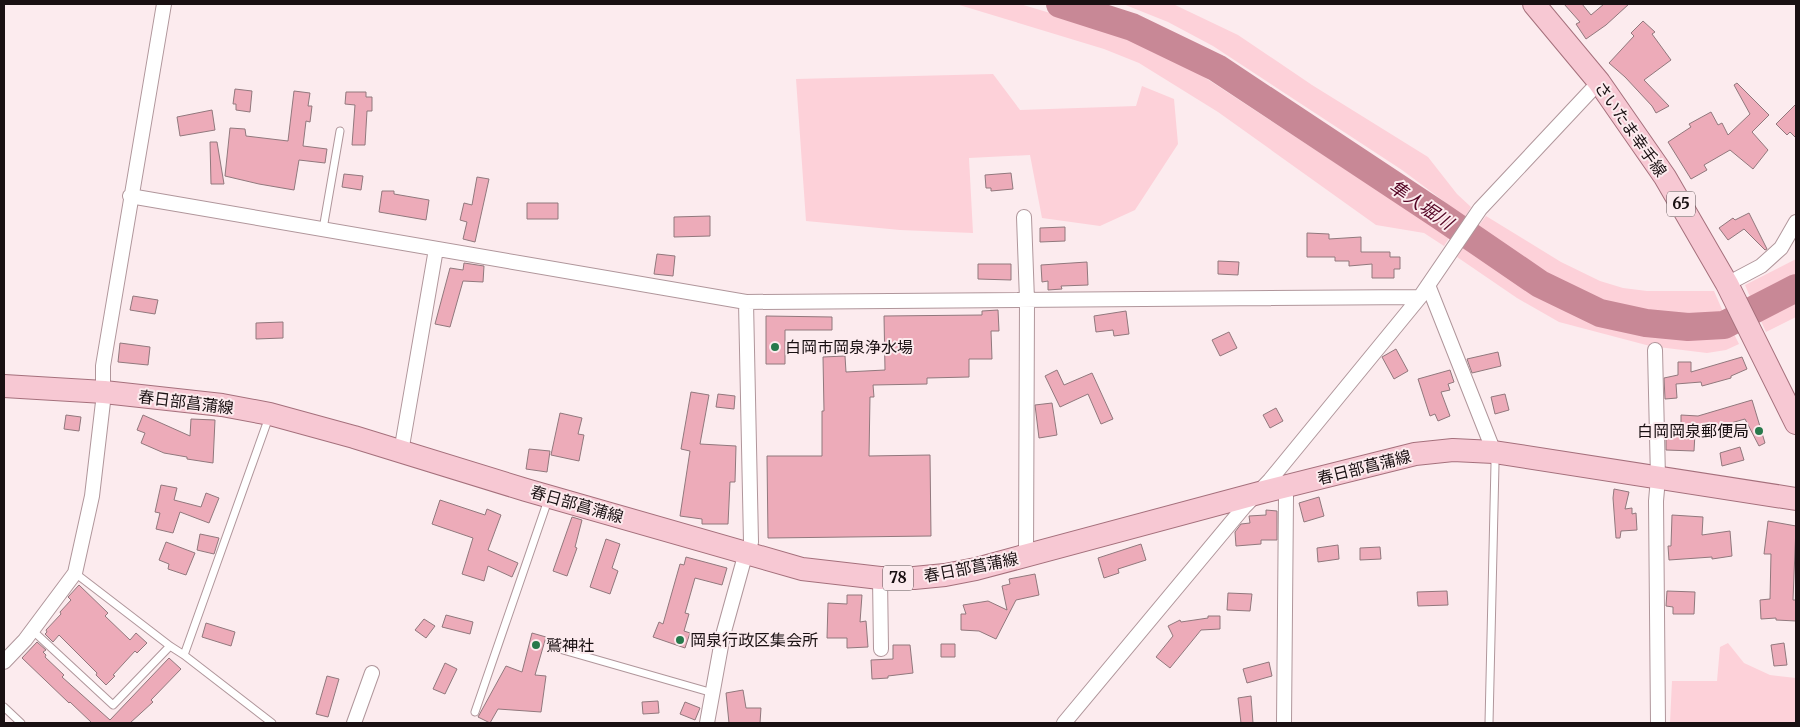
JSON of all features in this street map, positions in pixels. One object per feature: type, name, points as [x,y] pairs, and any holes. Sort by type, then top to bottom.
[{"type":"main road","name":"さいたま幸手線","points":[[1534,4],[1599,82],[1665,177],[1727,284],[1786,395],[1796,423]]},
{"type":"main road","name":"春日部菖蒲線","points":[[4,386],[104,392],[222,405],[270,414],[802,568],[880,578],[914,578],[945,575],[1026,556],[1258,493],[1415,454],[1453,450],[1494,452],[1796,499]]},
{"type":"street","points":[[4,662],[32,630],[75,573],[92,496],[104,392],[103,366],[130,196],[164,4]]},
{"type":"street","points":[[1064,723],[1244,507],[1258,493],[1424,291],[1480,209],[1599,82]]},
{"type":"street","points":[[130,196],[746,302],[1027,300],[1424,291]]},
{"type":"street","points":[[1024,217],[1027,300],[1026,556]]},
{"type":"street","points":[[1727,284],[1761,266],[1781,248],[1796,222]]},
{"type":"street","points":[[401,452],[436,249]]},
{"type":"street","points":[[1424,291],[1494,452]]},
{"type":"street","points":[[707,723],[723,635],[742,563],[748,553],[751,542],[746,302]]},
{"type":"street","points":[[1655,350],[1658,478],[1656,510],[1658,723]]},
{"type":"street","points":[[1284,487],[1286,497],[1284,723]]},
{"type":"street","points":[[880,578],[881,648]]},
{"type":"street","points":[[354,723],[372,673]]},
{"type":"lane","points":[[323,229],[340,131]]},
{"type":"lane","points":[[184,655],[270,414]]},
{"type":"lane","points":[[1490,723],[1494,452]]},
{"type":"lane","points":[[475,712],[549,496]]},
{"type":"lane","points":[[75,573],[272,723]]},
{"type":"lane","points":[[32,630],[113,705],[170,646]]},
{"type":"lane","points":[[556,648],[713,693]]},
{"type":"lane","points":[[4,707],[21,723]]},
{"type":"shaded area","points":[[956,4],[1020,4],[1097,27],[1157,52],[1198,73],[1340,166],[1451,235],[1444,246],[1424,233],[1376,225],[1218,112],[1139,63],[1104,49]]},
{"type":"shaded area","points":[[1123,4],[1173,4],[1238,35],[1312,85],[1428,157],[1457,194],[1471,207],[1465,217],[1402,170],[1213,46],[1168,22]]},
{"type":"shaded area","points":[[993,74],[1020,110],[1136,106],[1142,86],[1174,99],[1178,144],[1135,210],[1100,226],[1042,218],[1030,155],[969,158],[973,233],[900,230],[806,221],[796,79]]},
{"type":"shaded area","points":[[1486,216],[1561,262],[1600,281],[1623,288],[1647,291],[1714,291],[1724,314],[1711,318],[1682,319],[1602,305],[1521,263],[1495,239],[1477,228]]},
{"type":"shaded area","points":[[1464,244],[1545,294],[1590,315],[1644,330],[1704,335],[1732,330],[1739,344],[1726,350],[1707,353],[1650,346],[1559,322],[1517,298],[1457,257]]},
{"type":"shaded area","points":[[1796,259],[1796,276],[1751,299],[1745,285]]},
{"type":"shaded area","points":[[1796,300],[1796,317],[1766,332],[1759,317]]},
{"type":"shaded area","points":[[1728,643],[1744,663],[1770,675],[1796,678],[1796,723],[1670,723],[1672,681],[1717,681],[1720,647]]},
{"type":"building","points":[[1564,4],[1582,4],[1591,15],[1604,4],[1629,4],[1606,25],[1586,39],[1576,24],[1580,22]]},
{"type":"building","points":[[1643,21],[1655,32],[1652,34],[1671,60],[1644,80],[1669,106],[1656,113],[1652,106],[1625,77],[1609,63],[1634,36],[1631,33]]},
{"type":"building","points":[[1737,83],[1769,115],[1752,132],[1768,150],[1753,169],[1730,150],[1704,165],[1707,170],[1691,179],[1668,142],[1691,127],[1689,124],[1711,112],[1718,125],[1722,123],[1728,135],[1750,114],[1734,85]]},
{"type":"building","points":[[235,89],[252,91],[250,112],[236,110],[236,104],[233,104]]},
{"type":"building","points":[[294,91],[310,93],[308,106],[312,106],[310,122],[306,121],[303,146],[327,149],[325,163],[299,160],[294,190],[225,176],[230,128],[245,129],[246,136],[288,141]]},
{"type":"building","points":[[346,92],[366,92],[366,97],[372,97],[372,111],[367,111],[365,145],[352,145],[355,105],[345,104]]},
{"type":"building","points":[[1796,104],[1796,138],[1790,132],[1787,135],[1776,124]]},
{"type":"building","points":[[212,110],[215,130],[180,136],[177,117]]},
{"type":"building","points":[[210,142],[217,142],[224,184],[211,184]]},
{"type":"building","points":[[1011,173],[1013,189],[991,191],[991,188],[986,188],[985,175]]},
{"type":"building","points":[[344,174],[363,176],[361,190],[342,187]]},
{"type":"building","points":[[477,177],[489,179],[475,242],[463,239],[467,222],[460,220],[464,203],[472,205]]},
{"type":"building","points":[[382,191],[394,191],[394,194],[429,200],[426,220],[379,212]]},
{"type":"building","points":[[527,203],[558,203],[558,219],[527,219]]},
{"type":"building","points":[[1749,213],[1767,249],[1765,250],[1744,229],[1728,240],[1719,228],[1733,218],[1735,220]]},
{"type":"building","points":[[710,216],[710,236],[674,237],[674,217]]},
{"type":"building","points":[[1065,227],[1065,241],[1040,242],[1040,228]]},
{"type":"building","points":[[1307,233],[1329,234],[1329,239],[1361,237],[1361,252],[1390,252],[1390,257],[1400,257],[1400,269],[1394,269],[1394,278],[1372,278],[1372,264],[1349,266],[1349,261],[1335,261],[1335,257],[1307,257]]},
{"type":"building","points":[[657,254],[675,256],[673,276],[654,274]]},
{"type":"building","points":[[1218,261],[1239,262],[1238,275],[1218,274]]},
{"type":"building","points":[[1087,262],[1088,285],[1061,286],[1062,289],[1048,290],[1048,281],[1042,282],[1041,265]]},
{"type":"building","points":[[464,263],[484,266],[483,282],[463,281],[450,327],[435,324],[450,268],[463,270]]},
{"type":"building","points":[[978,264],[1011,264],[1011,280],[978,279]]},
{"type":"building","points":[[133,296],[158,300],[155,314],[130,310]]},
{"type":"building","points":[[998,310],[999,331],[991,331],[992,359],[969,359],[969,377],[927,378],[927,384],[873,385],[874,397],[870,397],[869,456],[930,455],[931,536],[768,538],[767,456],[822,456],[822,411],[824,411],[823,357],[845,356],[846,372],[885,370],[884,316],[982,315],[982,311]]},
{"type":"building","points":[[1126,311],[1129,334],[1114,336],[1113,330],[1096,332],[1094,316]]},
{"type":"building","name":"白岡市岡泉浄水場","points":[[766,316],[832,317],[832,330],[785,330],[785,364],[766,364]]},
{"type":"building","points":[[283,322],[283,338],[256,339],[256,323]]},
{"type":"building","points":[[1229,332],[1237,348],[1220,356],[1212,340]]},
{"type":"building","points":[[120,343],[150,347],[148,365],[118,362]]},
{"type":"building","points":[[1396,349],[1408,371],[1394,379],[1382,357]]},
{"type":"building","points":[[1498,352],[1501,366],[1472,373],[1467,359]]},
{"type":"building","points":[[1742,357],[1747,369],[1731,376],[1731,378],[1702,386],[1701,382],[1676,384],[1677,398],[1665,399],[1664,378],[1678,375],[1678,362],[1691,362],[1691,372]]},
{"type":"building","points":[[1057,370],[1064,385],[1092,373],[1113,419],[1101,424],[1088,394],[1060,407],[1045,376]]},
{"type":"building","points":[[1450,370],[1454,382],[1448,384],[1450,390],[1441,392],[1450,416],[1438,421],[1435,414],[1430,416],[1418,379]]},
{"type":"building","points":[[691,392],[709,395],[700,444],[736,446],[735,482],[730,482],[728,524],[702,524],[702,519],[680,516],[690,451],[681,449]]},
{"type":"building","points":[[718,394],[735,396],[734,409],[716,407]]},
{"type":"building","points":[[1505,394],[1509,410],[1495,414],[1491,397]]},
{"type":"building","points":[[1752,400],[1765,443],[1759,446],[1745,419],[1695,433],[1694,451],[1666,450],[1666,427],[1681,427],[1681,415],[1698,416]]},
{"type":"building","points":[[1052,403],[1057,435],[1039,438],[1035,405]]},
{"type":"building","points":[[1276,408],[1283,421],[1270,428],[1263,415]]},
{"type":"building","points":[[560,413],[582,418],[578,434],[584,435],[579,461],[551,455]]},
{"type":"building","points":[[66,415],[81,417],[79,431],[64,429]]},
{"type":"building","points":[[143,415],[190,436],[191,419],[215,420],[213,463],[164,453],[141,443],[145,433],[137,430]]},
{"type":"building","points":[[1740,447],[1744,460],[1722,466],[1720,453]]},
{"type":"building","points":[[529,449],[550,451],[547,472],[526,469]]},
{"type":"building","points":[[161,485],[177,488],[174,500],[201,507],[206,493],[219,498],[209,523],[180,512],[173,533],[156,529],[160,513],[155,512]]},
{"type":"building","points":[[1614,489],[1629,492],[1625,509],[1632,508],[1632,514],[1636,513],[1637,530],[1621,531],[1620,538],[1616,538]]},
{"type":"building","points":[[1319,497],[1324,516],[1304,522],[1299,503]]},
{"type":"building","points":[[440,500],[485,515],[487,509],[501,515],[488,550],[518,563],[512,577],[488,566],[484,581],[462,574],[473,538],[432,524]]},
{"type":"building","points":[[1266,510],[1277,511],[1277,540],[1261,540],[1261,544],[1236,546],[1235,532],[1241,524],[1250,523],[1249,516],[1266,515]]},
{"type":"building","points":[[1672,515],[1703,517],[1702,535],[1730,531],[1732,556],[1712,559],[1712,557],[1669,560],[1668,546],[1671,546]]},
{"type":"building","points":[[572,517],[582,520],[575,547],[577,548],[567,576],[553,571]]},
{"type":"building","points":[[1768,521],[1796,526],[1793,600],[1796,600],[1796,621],[1776,620],[1776,618],[1761,619],[1760,600],[1770,599],[1771,554],[1764,554]]},
{"type":"building","points":[[200,534],[219,538],[214,554],[197,550]]},
{"type":"building","points":[[606,539],[620,544],[612,568],[618,571],[610,594],[590,587]]},
{"type":"building","points":[[166,542],[195,553],[186,575],[168,569],[169,564],[159,560]]},
{"type":"building","points":[[1141,544],[1146,560],[1118,569],[1119,573],[1104,578],[1098,558]]},
{"type":"building","points":[[1338,545],[1339,559],[1318,562],[1317,548]]},
{"type":"building","points":[[1380,547],[1381,559],[1360,560],[1360,548]]},
{"type":"building","points":[[686,557],[727,568],[722,585],[695,578],[685,613],[689,614],[684,631],[690,633],[685,648],[653,637],[659,622],[663,624],[680,564],[684,565]]},
{"type":"building","points":[[1035,574],[1039,595],[1016,600],[996,639],[979,631],[961,630],[961,614],[966,614],[963,605],[988,601],[1007,610],[1002,586],[1010,584],[1009,579]]},
{"type":"building","points":[[79,585],[108,613],[105,616],[130,640],[136,633],[147,643],[137,653],[135,651],[106,685],[96,675],[97,673],[59,635],[53,642],[45,634],[46,630],[71,600],[68,597]]},
{"type":"building","points":[[1447,591],[1448,605],[1418,606],[1417,592]]},
{"type":"building","points":[[1667,591],[1695,592],[1694,614],[1673,614],[1673,607],[1666,606]]},
{"type":"building","points":[[1228,593],[1252,594],[1250,611],[1227,610]]},
{"type":"building","points":[[847,595],[862,595],[860,622],[866,621],[868,647],[847,648],[847,638],[827,638],[828,603],[847,604]]},
{"type":"building","points":[[446,615],[473,622],[470,634],[442,627]]},
{"type":"building","points":[[1208,616],[1220,616],[1220,629],[1201,630],[1170,668],[1156,657],[1173,636],[1168,626],[1180,620],[1181,622],[1208,618]]},
{"type":"building","points":[[424,619],[435,626],[426,638],[415,630]]},
{"type":"building","points":[[206,623],[235,632],[231,646],[202,637]]},
{"type":"building","points":[[532,633],[546,637],[535,675],[546,676],[541,712],[498,709],[490,723],[478,717],[506,666],[522,672]]},
{"type":"building","points":[[37,642],[46,650],[43,652],[46,655],[45,657],[64,675],[62,677],[110,720],[169,658],[181,669],[151,700],[153,702],[130,723],[92,723],[22,658]]},
{"type":"building","points":[[1784,643],[1787,665],[1774,666],[1771,645]]},
{"type":"building","points":[[941,644],[955,644],[955,657],[941,657]]},
{"type":"building","points":[[893,645],[910,645],[913,673],[872,679],[871,660],[893,659]]},
{"type":"building","points":[[1269,662],[1272,676],[1247,683],[1243,669]]},
{"type":"building","points":[[445,663],[457,669],[445,694],[433,689]]},
{"type":"building","points":[[327,676],[339,679],[328,717],[316,714]]},
{"type":"building","points":[[743,690],[746,708],[761,708],[760,723],[729,723],[726,693]]},
{"type":"building","points":[[1251,696],[1253,723],[1241,723],[1238,698]]},
{"type":"building","points":[[658,701],[659,713],[643,714],[642,702]]},
{"type":"building","points":[[685,702],[700,708],[695,720],[680,714]]},
{"type":"waterway","name":"隼人堀川","points":[[1060,4],[1132,27],[1217,68],[1540,284],[1600,313],[1646,323],[1688,327],[1724,325],[1796,288]]},
{"type":"place","name":"白岡市岡泉浄水場","points":[[775,347]]},
{"type":"place","name":"白岡岡泉郵便局","points":[[1759,431]]},
{"type":"place","name":"岡泉行政区集会所","points":[[680,640]]},
{"type":"place","name":"鷲神社","points":[[536,645]]}]
